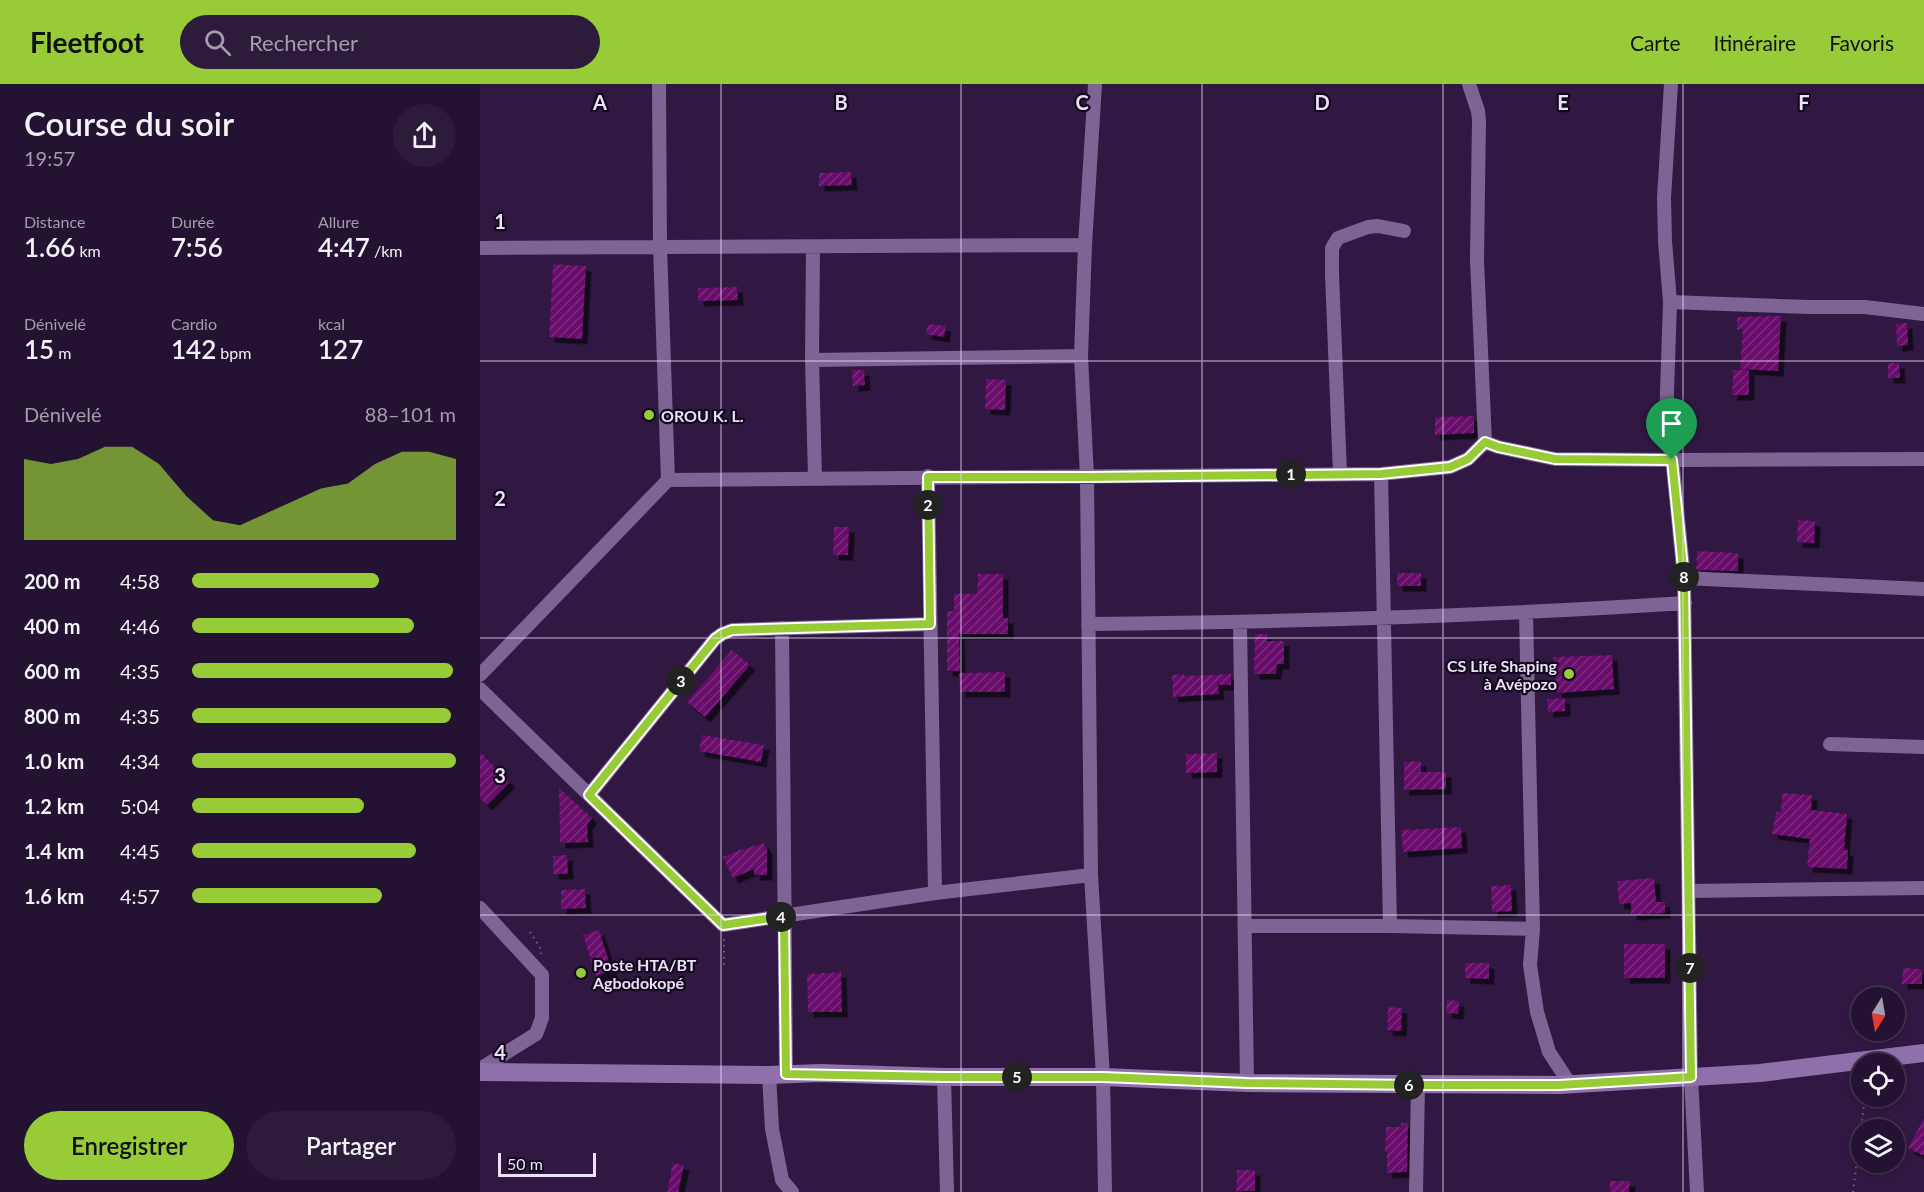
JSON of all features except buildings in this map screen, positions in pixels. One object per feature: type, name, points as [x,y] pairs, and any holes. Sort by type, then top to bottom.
[{"type":"street","points":[[659,84],[660,247],[668,480]]},
{"type":"street","points":[[1095,84],[1085,244],[1082,356],[1087,477],[1091,875],[1103,1077],[1105,1192]]},
{"type":"street","points":[[480,675],[668,480],[1381,474],[1450,467],[1468,459],[1485,442],[1477,260],[1479,120],[1469,84]]},
{"type":"street","points":[[1671,84],[1664,198],[1670,302],[1666,422],[1672,460],[1685,603],[1691,1077],[1696,1192]]},
{"type":"street","points":[[1340,474],[1332,248],[1338,238],[1368,227],[1378,226],[1404,231]]},
{"type":"street","points":[[480,248],[1085,244]]},
{"type":"street","points":[[813,247],[812,360],[815,478]]},
{"type":"street","points":[[1670,302],[1865,307],[1924,314]]},
{"type":"street","points":[[812,360],[1082,356]]},
{"type":"street","points":[[1485,442],[1555,459],[1924,459]]},
{"type":"street","points":[[1381,474],[1390,926]]},
{"type":"street","points":[[928,477],[935,893]]},
{"type":"street","points":[[1684,578],[1924,589]]},
{"type":"street","points":[[1088,624],[1240,623],[1526,613],[1685,603]]},
{"type":"street","points":[[1526,613],[1533,930],[1530,965],[1537,1012],[1550,1052],[1570,1084]]},
{"type":"street","points":[[1240,623],[1247,1083]]},
{"type":"street","points":[[589,795],[715,639],[722,634],[732,630],[930,624]]},
{"type":"street","points":[[782,628],[784,916],[778,1074],[771,1129],[782,1180],[792,1192]]},
{"type":"street","points":[[480,689],[723,925],[935,893],[1091,875]]},
{"type":"street","points":[[1830,744],[1924,747]]},
{"type":"street","points":[[1690,891],[1924,888]]},
{"type":"street","points":[[480,908],[542,975],[543,1002],[542,1018],[536,1034],[480,1071]]},
{"type":"street","points":[[1245,926],[1390,926],[1533,930]]},
{"type":"street","points":[[480,1071],[1103,1077],[1247,1083],[1570,1084],[1760,1073],[1924,1053]]},
{"type":"street","points":[[944,1077],[947,1192]]},
{"type":"street","points":[[1416,1192],[1418,1085]]},
{"type":"path","points":[[723,925],[724,969]]},
{"type":"path","points":[[530,932],[541,949]]},
{"type":"path","points":[[1853,1192],[1864,1107]]},
{"type":"place","name":"OROU K. L.","points":[[649,415]]},
{"type":"place","name":"CS Life Shaping à Avépozo","points":[[1569,674]]},
{"type":"place","name":"Poste HTA/BT Agbodokopé","points":[[581,973]]},
{"type":"route","points":[[1485,442],[1555,459],[1672,460],[1684,578],[1691,1077],[1559,1085],[1418,1085],[1247,1083],[1103,1077],[786,1074],[784,916],[723,925],[589,795],[715,639],[722,634],[732,630],[930,624],[928,477],[1381,474],[1450,467],[1468,459],[1485,442]]}]
